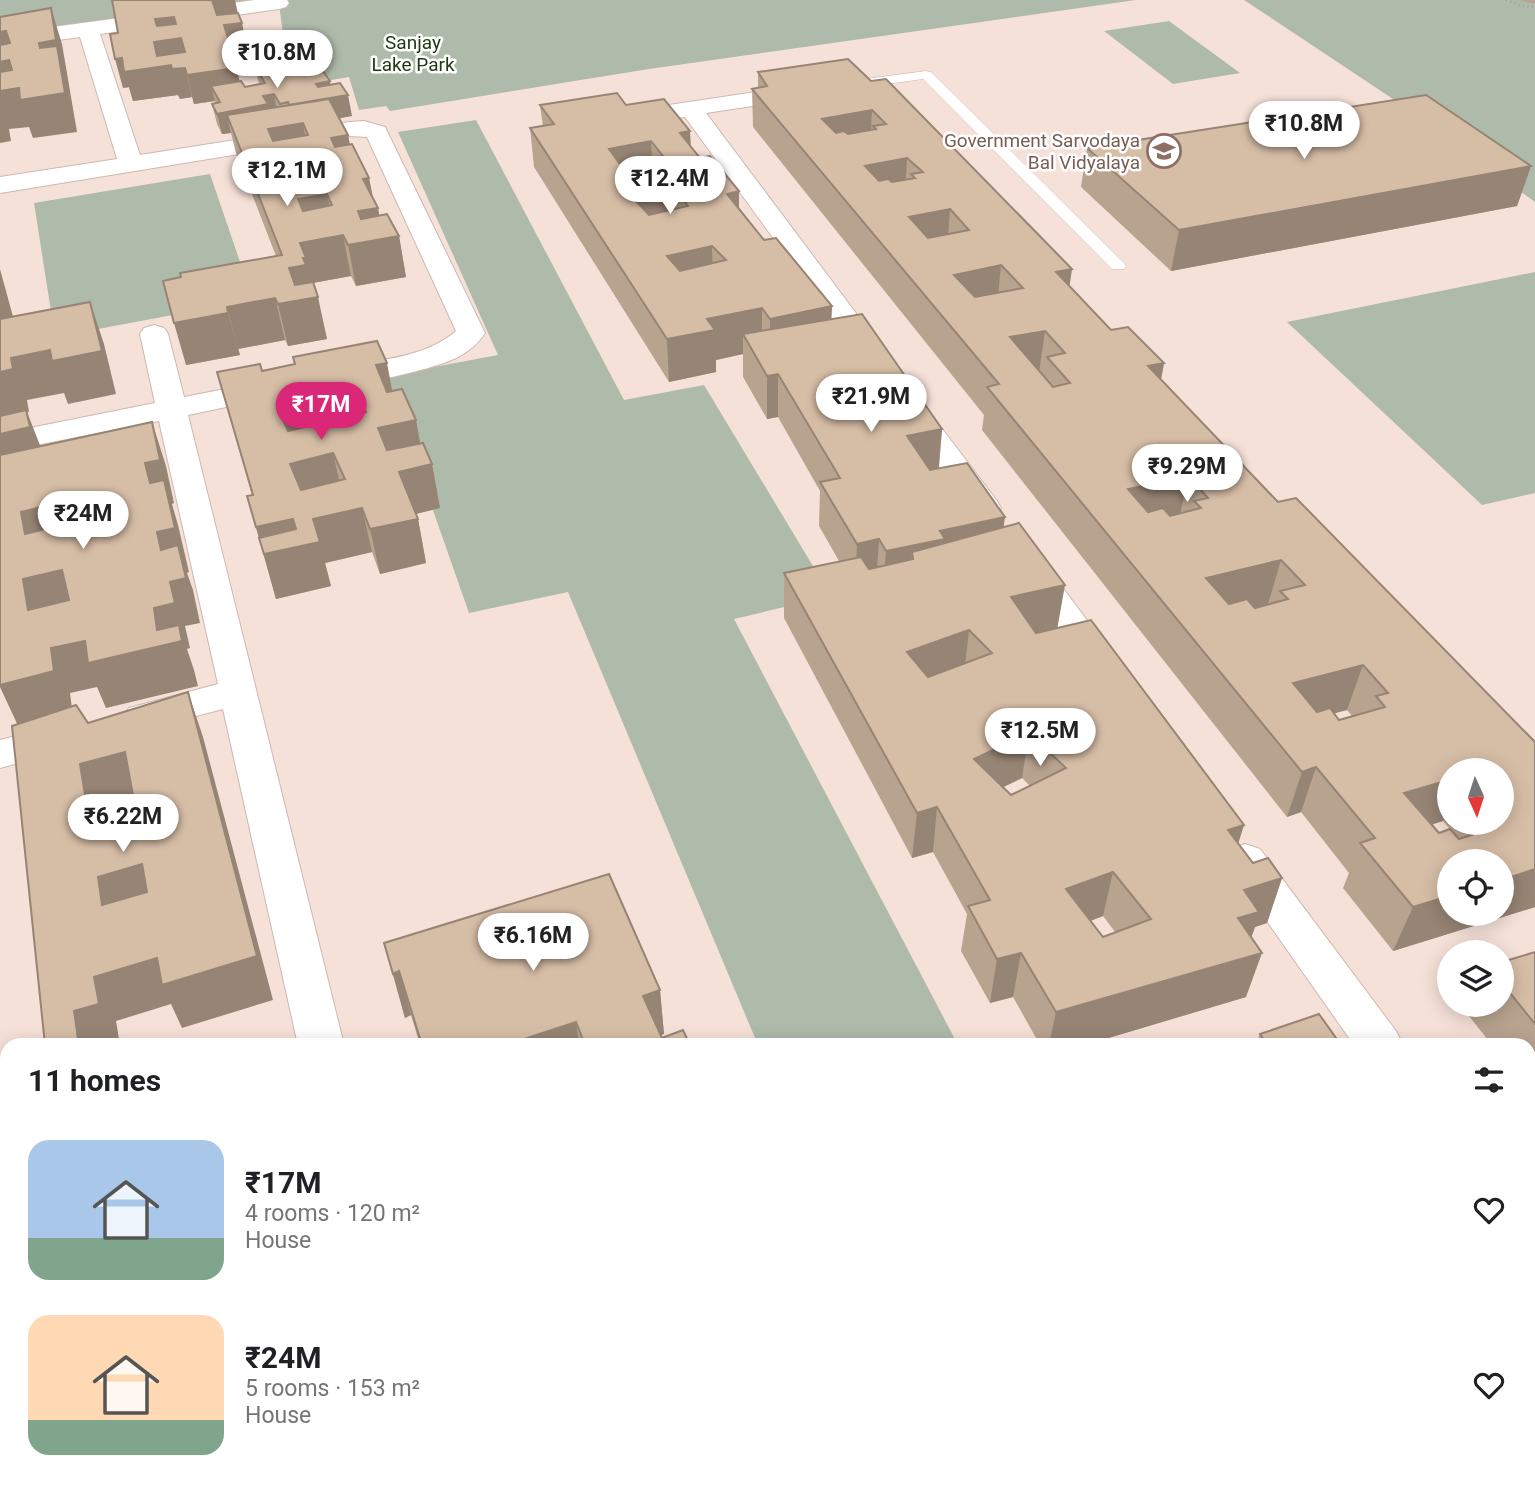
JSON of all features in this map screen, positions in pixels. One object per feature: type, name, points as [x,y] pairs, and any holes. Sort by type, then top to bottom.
[{"type":"street","points":[[0,41],[279,4]]},
{"type":"street","points":[[88,29],[131,164]]},
{"type":"street","points":[[640,116],[834,88]]},
{"type":"street","points":[[691,109],[1123,695]]},
{"type":"street","points":[[0,185],[349,129],[372,129],[377,132],[471,333],[461,345],[443,354],[0,443]]},
{"type":"street","points":[[154,334],[316,1038]]},
{"type":"street","points":[[0,754],[238,692]]},
{"type":"street","points":[[1223,831],[1375,1038]]},
{"type":"lane","points":[[834,88],[926,75],[1118,266]]},
{"type":"path","points":[[1506,0],[1521,6],[1535,6]]},
{"type":"green space","name":"Sanjay Lake Park","points":[[0,0],[1136,0],[649,69],[390,111],[386,106],[359,110],[349,77],[290,87],[279,4],[0,42]]},
{"type":"green space","points":[[1244,0],[1535,0],[1535,202],[1408,109]]},
{"type":"green space","points":[[1169,21],[1240,73],[1173,84],[1104,31]]},
{"type":"green space","points":[[476,120],[624,400],[704,385],[831,596],[734,619],[954,1038],[755,1038],[568,592],[469,613],[386,376],[498,355],[398,132]]},
{"type":"green space","points":[[210,174],[253,300],[55,337],[34,203]]},
{"type":"green space","points":[[1535,272],[1535,493],[1482,505],[1287,322]]},
{"type":"building","points":[[112,0],[212,0],[217,15],[238,13],[242,23],[224,25],[234,58],[225,59],[229,69],[187,75],[185,68],[172,69],[171,65],[124,72],[122,58],[115,59],[110,34],[118,33]],"holes":[[[174,17],[176,24],[157,26],[155,19]],[[181,38],[185,52],[157,56],[154,42]]]},
{"type":"building","points":[[51,8],[56,40],[39,43],[40,48],[57,46],[65,93],[20,100],[19,88],[0,91],[0,72],[12,70],[9,60],[0,62],[0,45],[10,43],[6,31],[0,32],[0,17]]},
{"type":"building","points":[[848,59],[871,81],[886,79],[1072,269],[1056,272],[1111,330],[1128,327],[1164,363],[1148,366],[1278,502],[1296,498],[1535,742],[1535,869],[1514,876],[1514,849],[1437,849],[1437,900],[1413,907],[1360,843],[1375,838],[1316,767],[1302,772],[987,387],[999,384],[752,89],[767,86],[758,72]],"holes":[[[872,110],[886,124],[873,126],[876,129],[848,134],[844,131],[836,133],[822,119]],[[907,158],[923,172],[911,174],[915,178],[879,181],[865,166]],[[950,209],[969,230],[928,238],[909,217]],[[1001,265],[1023,288],[975,297],[954,275]],[[1045,331],[1065,353],[1047,357],[1070,383],[1053,387],[1010,337]],[[1188,476],[1208,498],[1194,501],[1201,508],[1170,516],[1163,508],[1148,512],[1128,489]],[[1281,560],[1305,585],[1280,591],[1288,599],[1255,608],[1247,599],[1229,604],[1206,578]],[[1363,665],[1388,693],[1376,696],[1385,707],[1339,720],[1330,708],[1317,712],[1293,683]]]},
{"type":"building","points":[[267,66],[272,74],[319,66],[330,81],[316,84],[318,87],[340,83],[348,95],[289,105],[288,102],[280,104],[274,94],[263,96],[268,104],[217,114],[212,104],[220,102],[211,86],[241,81],[245,87],[265,83],[255,67]]},
{"type":"building","points":[[617,93],[626,105],[664,99],[690,131],[680,133],[700,158],[710,156],[739,191],[727,194],[764,240],[776,238],[832,306],[770,319],[762,308],[707,319],[715,330],[667,339],[530,128],[554,124],[540,105]],"holes":[[[651,141],[663,156],[619,163],[609,149]],[[674,190],[688,206],[649,215],[634,199]],[[712,246],[726,260],[680,271],[667,256]]]},
{"type":"building","points":[[1426,95],[1531,166],[1179,230],[1087,148]]},
{"type":"building","points":[[329,99],[348,135],[331,138],[335,147],[352,144],[369,178],[363,179],[378,208],[358,211],[361,219],[387,214],[399,236],[348,245],[343,235],[300,243],[306,265],[289,268],[295,285],[313,282],[318,297],[278,304],[275,298],[227,307],[228,313],[174,323],[163,281],[181,277],[180,273],[282,255],[227,115]],"holes":[[[303,123],[308,135],[273,141],[268,129]],[[310,161],[315,171],[294,175],[290,164]],[[327,194],[332,205],[303,211],[298,199]]]},
{"type":"building","points":[[90,302],[102,351],[52,361],[50,350],[11,358],[13,369],[0,372],[0,319]]},
{"type":"building","points":[[862,314],[942,429],[907,436],[930,470],[967,463],[1005,517],[940,531],[945,539],[886,551],[879,539],[857,544],[820,482],[840,478],[778,374],[767,376],[743,334]]},
{"type":"building","points":[[377,341],[387,363],[376,365],[387,392],[402,389],[416,420],[378,428],[387,450],[423,443],[432,464],[399,472],[418,519],[370,529],[362,508],[313,519],[320,542],[264,554],[259,538],[296,529],[293,519],[256,527],[247,496],[253,495],[217,372],[260,364],[262,371],[295,364],[293,357]],"holes":[[[300,400],[307,414],[361,401],[366,412],[288,431],[277,405]],[[333,453],[345,479],[301,490],[290,464]]]},
{"type":"building","points":[[26,410],[30,427],[0,434],[0,416]]},
{"type":"building","points":[[152,422],[160,460],[145,463],[150,483],[164,480],[175,528],[157,532],[161,550],[178,545],[186,578],[170,582],[175,603],[154,608],[157,630],[179,625],[182,641],[88,663],[85,641],[51,648],[54,671],[0,685],[0,455]],"holes":[[[53,504],[58,526],[25,534],[21,512]],[[62,570],[69,600],[28,610],[23,579]]]},
{"type":"building","points":[[1019,523],[1065,585],[1011,597],[1036,633],[1091,620],[1244,825],[1228,830],[1253,863],[1268,858],[1282,878],[1244,890],[1259,912],[1238,918],[1262,953],[1056,1012],[1021,953],[997,959],[968,906],[990,900],[937,807],[917,813],[784,573],[861,557],[869,569],[913,559],[912,552]],"holes":[[[969,630],[992,653],[928,677],[907,652]],[[1029,733],[1066,768],[1011,795],[974,759]],[[1113,872],[1151,919],[1103,937],[1066,889]]]},
{"type":"building","points":[[188,692],[257,956],[162,985],[157,958],[94,977],[99,1004],[74,1011],[78,1038],[44,1038],[12,726],[76,705],[88,723]],"holes":[[[125,752],[133,795],[87,807],[80,764]],[[142,864],[147,892],[102,905],[98,877]]]},
{"type":"building","points":[[609,874],[660,990],[643,996],[662,1038],[582,1038],[576,1022],[527,1038],[420,1038],[399,971],[393,974],[384,943]]},
{"type":"building","points":[[1535,952],[1535,1024],[1514,998],[1514,958]]},
{"type":"building","points":[[1319,1014],[1336,1038],[1263,1038],[1260,1034]]},
{"type":"building","points":[[683,1030],[687,1038],[662,1038]]},
{"type":"place","name":"Government Sarvodaya Bal Vidyalaya","points":[[1164,151]]}]
